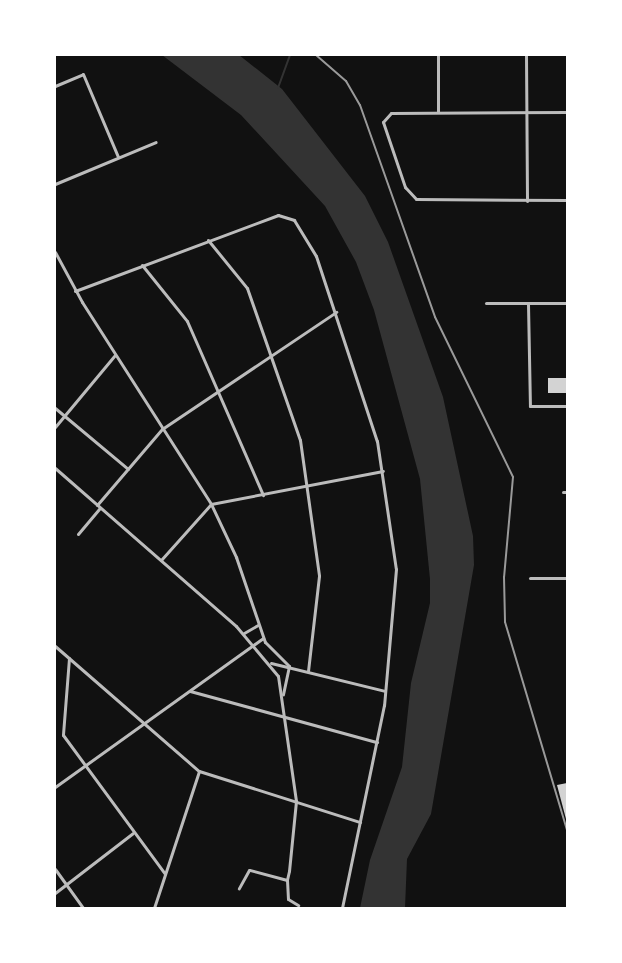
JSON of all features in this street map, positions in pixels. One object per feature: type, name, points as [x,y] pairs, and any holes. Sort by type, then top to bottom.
[{"type":"street","points":[[438,55],[438,112]]},
{"type":"street","points":[[526,55],[527,201]]},
{"type":"street","points":[[55,86],[83,74],[118,158]]},
{"type":"street","points":[[567,112],[438,112],[385,116],[384,127],[402,179],[416,199],[567,200]]},
{"type":"street","points":[[55,184],[156,142]]},
{"type":"street","points":[[75,291],[270,216],[287,217],[302,229],[336,312],[365,395],[383,470],[396,569],[385,691],[377,742],[342,908]]},
{"type":"street","points":[[208,240],[243,281],[296,426],[310,484],[320,594],[308,671]]},
{"type":"street","points":[[55,252],[75,291],[211,504],[236,557],[263,638],[289,666]]},
{"type":"street","points":[[142,265],[182,312],[215,394],[263,495]]},
{"type":"street","points":[[486,303],[567,303]]},
{"type":"street","points":[[528,304],[530,406],[567,406]]},
{"type":"street","points":[[78,534],[128,469],[162,429],[336,312]]},
{"type":"street","points":[[55,427],[115,355]]},
{"type":"street","points":[[55,408],[128,469]]},
{"type":"street","points":[[55,468],[243,633],[270,663],[283,694],[287,717],[296,801],[287,880],[288,899],[298,905]]},
{"type":"street","points":[[161,560],[211,504],[383,470]]},
{"type":"street","points":[[530,578],[567,578]]},
{"type":"street","points":[[243,633],[258,625]]},
{"type":"street","points":[[55,787],[263,638]]},
{"type":"street","points":[[55,646],[199,771],[360,822]]},
{"type":"street","points":[[69,658],[61,715],[63,735],[133,833],[165,874]]},
{"type":"street","points":[[270,663],[289,666],[385,691]]},
{"type":"street","points":[[283,694],[289,666]]},
{"type":"street","points":[[189,691],[377,742]]},
{"type":"street","points":[[55,714],[61,715]]},
{"type":"street","points":[[154,908],[199,771]]},
{"type":"street","points":[[55,893],[133,833]]},
{"type":"street","points":[[55,869],[83,908]]},
{"type":"street","points":[[239,888],[249,870],[287,880]]},
{"type":"shaded area","points":[[162,55],[239,55],[282,89],[365,196],[388,242],[443,397],[473,536],[474,565],[431,814],[407,859],[405,908],[360,908],[370,860],[402,767],[411,683],[430,603],[430,579],[420,479],[374,310],[356,262],[325,206],[241,115]]},
{"type":"building","points":[[548,378],[567,378],[567,393],[548,393]]},
{"type":"building","points":[[567,783],[567,819],[566,819],[557,785]]},
{"type":"waterway","points":[[278,88],[290,55]]},
{"type":"railway","points":[[316,55],[346,81],[360,105],[435,317],[513,477],[504,577],[505,622],[567,830]]}]
